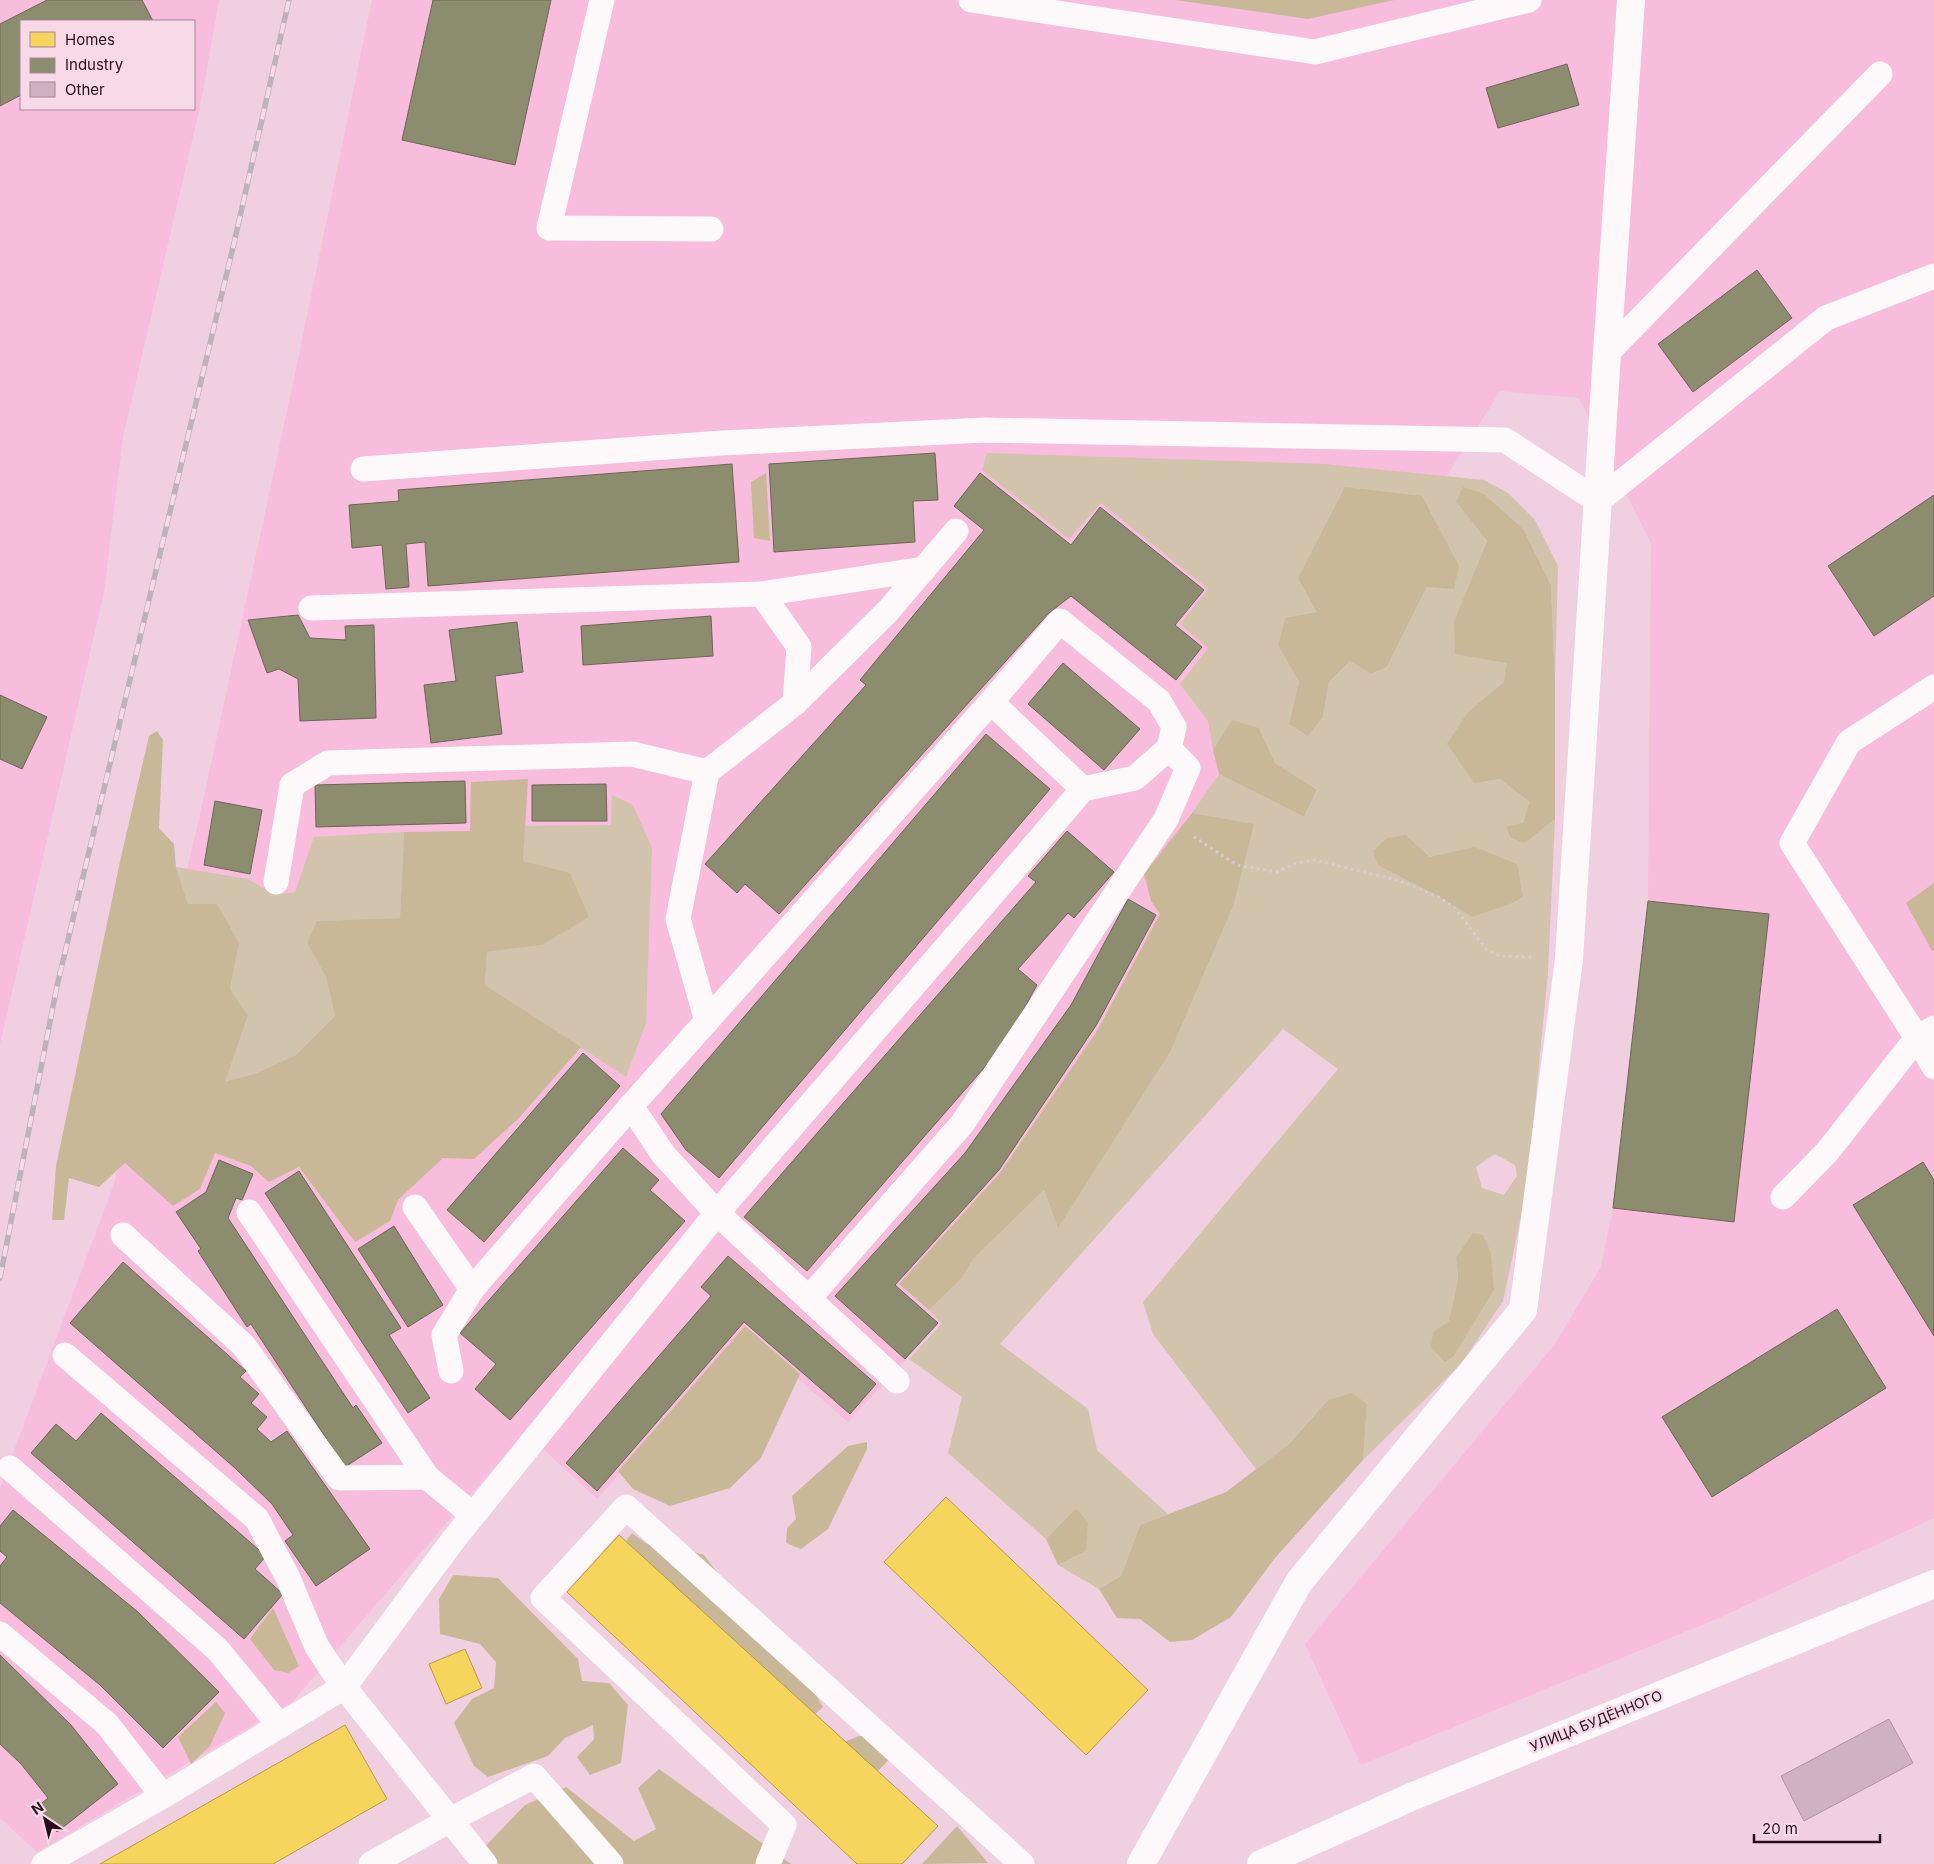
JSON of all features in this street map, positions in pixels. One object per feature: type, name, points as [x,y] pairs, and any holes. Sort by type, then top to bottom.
[{"type":"street","points":[[1141,1864],[1299,1582],[1523,1310],[1569,959],[1606,353],[1630,0]]},
{"type":"street","name":"УЛИЦА БУДЁННОГО","points":[[1261,1864],[1411,1797],[1934,1584]]},
{"type":"lane","points":[[602,0],[549,228],[711,229]]},
{"type":"lane","points":[[971,0],[1315,52],[1529,0]]},
{"type":"lane","points":[[1606,353],[1880,74]]},
{"type":"lane","points":[[363,469],[722,443],[986,430],[1505,440],[1598,501],[1826,318],[1934,276]]},
{"type":"lane","points":[[707,1021],[678,919],[707,772],[795,703],[888,611],[956,531]]},
{"type":"lane","points":[[311,608],[762,594],[924,569]]},
{"type":"lane","points":[[762,594],[799,647],[795,703]]},
{"type":"lane","points":[[44,1864],[344,1687],[473,1516],[717,1213],[1083,789],[1135,778],[1169,748],[1174,727],[1159,701],[1060,621],[991,702],[631,1106],[472,1289],[444,1335],[451,1371]]},
{"type":"lane","points":[[1934,687],[1849,742],[1792,843],[1926,1033],[1934,1067]]},
{"type":"lane","points":[[991,702],[1083,789]]},
{"type":"lane","points":[[809,1298],[962,1124],[1166,819],[1188,768],[1169,748]]},
{"type":"lane","points":[[276,882],[292,785],[328,763],[632,754],[707,772]]},
{"type":"lane","points":[[1783,1196],[1827,1152],[1926,1033]]},
{"type":"lane","points":[[631,1106],[663,1154],[717,1213],[897,1381]]},
{"type":"lane","points":[[415,1207],[472,1289]]},
{"type":"lane","points":[[248,1212],[427,1477],[473,1516]]},
{"type":"lane","points":[[123,1234],[244,1346],[339,1478],[427,1477]]},
{"type":"lane","points":[[65,1355],[257,1519],[288,1578],[316,1647],[344,1687],[485,1864]]},
{"type":"lane","points":[[10,1468],[218,1650],[280,1726]]},
{"type":"lane","points":[[768,1864],[784,1826],[543,1598],[626,1507],[1022,1864]]},
{"type":"lane","points":[[0,1634],[107,1724],[162,1796]]},
{"type":"lane","points":[[371,1864],[534,1776],[611,1864]]},
{"type":"path","points":[[1166,819],[1237,865],[1278,872],[1297,863],[1315,860],[1400,881],[1439,897],[1455,908],[1486,950],[1499,956],[1569,959]]},
{"type":"shaded area","points":[[0,0],[219,0],[201,102],[123,437],[104,592],[0,1044]]},
{"type":"shaded area","points":[[372,0],[1934,0],[1934,1518],[1714,1620],[1361,1765],[1305,1644],[1555,1344],[1601,1267],[1613,1208],[1648,901],[1651,543],[1579,398],[1500,391],[1102,1027],[944,1319],[848,1422],[745,1333],[597,1499],[525,1432],[292,1702],[37,1852],[0,1818],[0,1488],[114,1184],[203,801],[295,374]]},
{"type":"shaded area","points":[[1175,0],[1394,0],[1308,19]]},
{"type":"shaded area","points":[[987,453],[1325,464],[1484,480],[1508,493],[1535,520],[1558,566],[1555,680],[1551,585],[1524,530],[1456,502],[1487,541],[1454,621],[1507,663],[1505,682],[1468,712],[1500,779],[1529,802],[1523,823],[1525,843],[1555,819],[1548,972],[1527,1189],[1503,1301],[1461,1364],[1363,1460],[1367,1404],[1328,1400],[1289,1444],[1256,1469],[1153,1334],[1143,1302],[1338,1069],[1283,1029],[1000,1344],[1088,1409],[1097,1450],[1168,1514],[1140,1525],[1121,1576],[1099,1589],[1058,1565],[1086,1551],[1076,1508],[1046,1539],[948,1453],[962,1397],[909,1359],[942,1323],[929,1310],[962,1278],[973,1259],[1044,1190],[1058,1227],[1253,824],[1192,813],[1219,774],[1304,817],[1317,791],[1275,763],[1259,728],[1232,720],[1213,750],[1208,721],[1180,684],[1208,648],[1180,624],[1208,589],[1101,503],[1069,539],[982,470]],"holes":[[[1459,566],[1427,587],[1387,667],[1371,674],[1350,661],[1329,682],[1323,717],[1289,723],[1299,682],[1278,645],[1285,618],[1317,613]],[[1406,835],[1430,857],[1472,917],[1430,892]],[[1495,1154],[1515,1165],[1517,1176],[1504,1195],[1482,1188],[1476,1167]],[[1456,1258],[1494,1290],[1454,1356],[1445,1362],[1433,1332],[1449,1322],[1458,1278]]]},
{"type":"shaded area","points":[[766,473],[770,541],[754,538],[751,482]]},
{"type":"shaded area","points":[[1345,487],[1422,496],[1459,566],[1454,589],[1427,587],[1387,667],[1371,674],[1350,661],[1329,682],[1323,717],[1308,736],[1289,724],[1299,682],[1278,645],[1285,618],[1317,612],[1298,578]]},
{"type":"shaded area","points":[[1463,487],[1484,494],[1524,530],[1551,585],[1555,680],[1555,819],[1525,843],[1511,838],[1506,827],[1523,823],[1529,802],[1500,779],[1474,783],[1447,744],[1468,712],[1504,682],[1507,663],[1455,654],[1454,621],[1487,541],[1456,502]]},
{"type":"shaded area","points":[[1232,720],[1259,728],[1275,763],[1317,790],[1304,817],[1219,774],[1213,750]]},
{"type":"shaded area","points":[[157,731],[163,740],[159,828],[174,844],[176,867],[188,904],[217,904],[239,943],[230,989],[248,1016],[225,1082],[257,1073],[296,1055],[335,1016],[326,977],[307,943],[317,921],[400,918],[404,832],[470,831],[471,782],[528,779],[523,861],[570,873],[589,917],[542,945],[487,952],[485,985],[581,1047],[518,1119],[474,1159],[443,1158],[398,1200],[390,1221],[355,1242],[299,1167],[269,1182],[251,1166],[215,1153],[200,1189],[173,1206],[125,1163],[99,1187],[69,1178],[64,1220],[52,1220],[56,1166],[121,857],[149,736]]},
{"type":"shaded area","points":[[612,795],[633,805],[652,848],[646,1023],[626,1077],[485,985],[487,952],[542,945],[569,873],[523,862],[525,826],[611,825]]},
{"type":"shaded area","points":[[1192,813],[1254,824],[1233,906],[1170,1052],[1058,1228],[1044,1190],[973,1259],[962,1278],[929,1310],[899,1284],[1000,1173],[1097,1031],[1160,914],[1151,901],[1144,874]]},
{"type":"shaded area","points":[[404,832],[400,918],[318,921],[307,943],[326,977],[335,1016],[296,1055],[257,1073],[225,1082],[248,1017],[230,989],[239,943],[188,904],[176,867],[248,879],[275,895],[295,892],[314,837]]},
{"type":"shaded area","points":[[1406,835],[1430,857],[1475,847],[1517,864],[1523,897],[1510,904],[1472,917],[1430,892],[1378,865],[1373,851],[1387,838]]},
{"type":"shaded area","points":[[1934,883],[1934,950],[1932,951],[1906,903]]},
{"type":"shaded area","points":[[1473,1233],[1483,1235],[1491,1253],[1494,1290],[1454,1356],[1445,1362],[1431,1347],[1433,1332],[1449,1321],[1458,1278],[1456,1258]]},
{"type":"shaded area","points":[[745,1326],[800,1374],[761,1458],[730,1488],[670,1506],[633,1489],[618,1471]]},
{"type":"shaded area","points":[[1352,1393],[1367,1404],[1363,1460],[1275,1558],[1231,1617],[1192,1640],[1170,1642],[1140,1619],[1117,1618],[1099,1589],[1121,1576],[1140,1525],[1226,1492],[1289,1444],[1328,1400]]},
{"type":"shaded area","points":[[867,1442],[867,1449],[828,1529],[801,1549],[786,1543],[787,1528],[796,1519],[792,1496],[848,1446]]},
{"type":"shaded area","points":[[1076,1508],[1088,1522],[1086,1551],[1058,1565],[1046,1539]]},
{"type":"shaded area","points":[[632,1533],[647,1544],[660,1542],[704,1555],[741,1604],[792,1655],[823,1707],[805,1723],[618,1552]]},
{"type":"shaded area","points":[[453,1575],[498,1578],[578,1659],[582,1681],[609,1683],[628,1705],[621,1763],[590,1775],[577,1757],[594,1739],[593,1725],[565,1738],[548,1756],[488,1777],[474,1766],[454,1723],[472,1699],[494,1688],[496,1662],[480,1644],[440,1634],[439,1599]]},
{"type":"shaded area","points":[[273,1608],[299,1666],[288,1673],[274,1670],[250,1639]]},
{"type":"shaded area","points":[[216,1702],[225,1713],[210,1746],[191,1764],[178,1737]]},
{"type":"shaded area","points":[[865,1734],[893,1755],[878,1771],[847,1769],[838,1744]]},
{"type":"shaded area","points":[[659,1769],[791,1864],[479,1864],[475,1857],[525,1805],[566,1787],[634,1841],[656,1829],[638,1788]]},
{"type":"shaded area","points":[[957,1826],[988,1863],[922,1864]]},
{"type":"building: Homes","points":[[946,1497],[1148,1690],[1086,1755],[884,1562]]},
{"type":"building: Homes","points":[[619,1535],[938,1826],[902,1864],[857,1864],[567,1592]]},
{"type":"building: Homes","points":[[465,1649],[482,1688],[446,1704],[429,1664]]},
{"type":"building: Homes","points":[[345,1725],[387,1799],[273,1864],[100,1864]]},
{"type":"building: Industry","points":[[47,0],[142,0],[152,20],[20,20],[20,96],[0,106],[0,24]]},
{"type":"building: Industry","points":[[433,0],[551,0],[515,165],[402,140]]},
{"type":"building: Industry","points":[[1567,64],[1579,105],[1498,128],[1486,88]]},
{"type":"building: Industry","points":[[1757,270],[1792,318],[1693,392],[1658,344]]},
{"type":"building: Industry","points":[[935,453],[938,500],[913,501],[915,542],[774,552],[769,464]]},
{"type":"building: Industry","points":[[732,464],[739,562],[428,586],[425,542],[406,544],[409,587],[386,589],[382,545],[352,548],[349,505],[399,501],[398,490]]},
{"type":"building: Industry","points":[[980,473],[1071,545],[1100,507],[1204,590],[1175,625],[1202,647],[1176,680],[1071,596],[1049,613],[779,914],[745,884],[737,893],[705,864],[866,685],[860,680],[984,530],[954,506]]},
{"type":"building: Industry","points":[[1934,495],[1934,596],[1874,636],[1828,566]]},
{"type":"building: Industry","points":[[298,615],[310,638],[346,640],[345,626],[374,625],[376,718],[300,721],[298,679],[279,669],[267,673],[248,620]]},
{"type":"building: Industry","points":[[711,616],[713,656],[583,665],[581,626]]},
{"type":"building: Industry","points":[[517,622],[523,672],[495,676],[502,734],[431,743],[424,685],[456,681],[449,630]]},
{"type":"building: Industry","points":[[1063,663],[1140,729],[1104,770],[1028,704]]},
{"type":"building: Industry","points":[[0,695],[47,717],[22,769],[0,759]]},
{"type":"building: Industry","points":[[986,734],[1050,789],[719,1178],[686,1150],[661,1114]]},
{"type":"building: Industry","points":[[465,781],[466,823],[316,827],[315,785]]},
{"type":"building: Industry","points":[[606,784],[607,821],[532,821],[532,785]]},
{"type":"building: Industry","points":[[215,801],[262,810],[250,874],[204,865]]},
{"type":"building: Industry","points":[[1067,831],[1114,872],[1074,918],[1068,913],[1018,969],[1037,985],[1004,1045],[807,1271],[744,1217],[1036,882],[1028,876]]},
{"type":"building: Industry","points":[[1128,899],[1156,915],[1097,1024],[999,1170],[895,1285],[938,1323],[905,1359],[835,1296],[965,1153],[1071,1005]]},
{"type":"building: Industry","points":[[1648,901],[1769,914],[1734,1222],[1613,1208]]},
{"type":"building: Industry","points":[[583,1053],[620,1086],[484,1242],[447,1210]]},
{"type":"building: Industry","points":[[623,1148],[659,1180],[650,1190],[685,1221],[510,1420],[475,1389],[496,1364],[460,1333]]},
{"type":"building: Industry","points":[[219,1160],[253,1174],[242,1200],[236,1198],[228,1218],[353,1408],[356,1405],[382,1443],[345,1467],[251,1324],[247,1327],[198,1251],[201,1249],[176,1212],[206,1192]]},
{"type":"building: Industry","points":[[1923,1162],[1934,1180],[1934,1336],[1853,1205]]},
{"type":"building: Industry","points":[[299,1171],[401,1328],[389,1335],[430,1398],[408,1413],[265,1193]]},
{"type":"building: Industry","points":[[394,1226],[443,1305],[408,1327],[358,1249]]},
{"type":"building: Industry","points":[[728,1256],[876,1384],[850,1414],[744,1322],[597,1491],[566,1463],[711,1296],[701,1287]]},
{"type":"building: Industry","points":[[123,1262],[246,1371],[240,1377],[259,1394],[251,1403],[267,1417],[257,1429],[271,1442],[287,1431],[370,1549],[316,1586],[285,1541],[293,1535],[272,1504],[236,1469],[70,1323]]},
{"type":"building: Industry","points":[[1837,1309],[1886,1388],[1712,1497],[1662,1417]]},
{"type":"building: Industry","points":[[101,1413],[266,1556],[255,1569],[283,1594],[244,1639],[31,1453],[56,1424],[76,1441]]},
{"type":"building: Industry","points":[[13,1510],[138,1612],[219,1692],[163,1748],[100,1685],[0,1603],[0,1566],[7,1557],[0,1551],[0,1526]]},
{"type":"building: Industry","points":[[0,1655],[71,1725],[118,1784],[57,1832],[37,1807],[48,1798],[21,1764],[0,1744]]},
{"type":"building: Other","points":[[1889,1719],[1913,1763],[1804,1821],[1781,1776]]},
{"type":"railway","points":[[0,1278],[57,986],[234,243],[289,0]]}]
